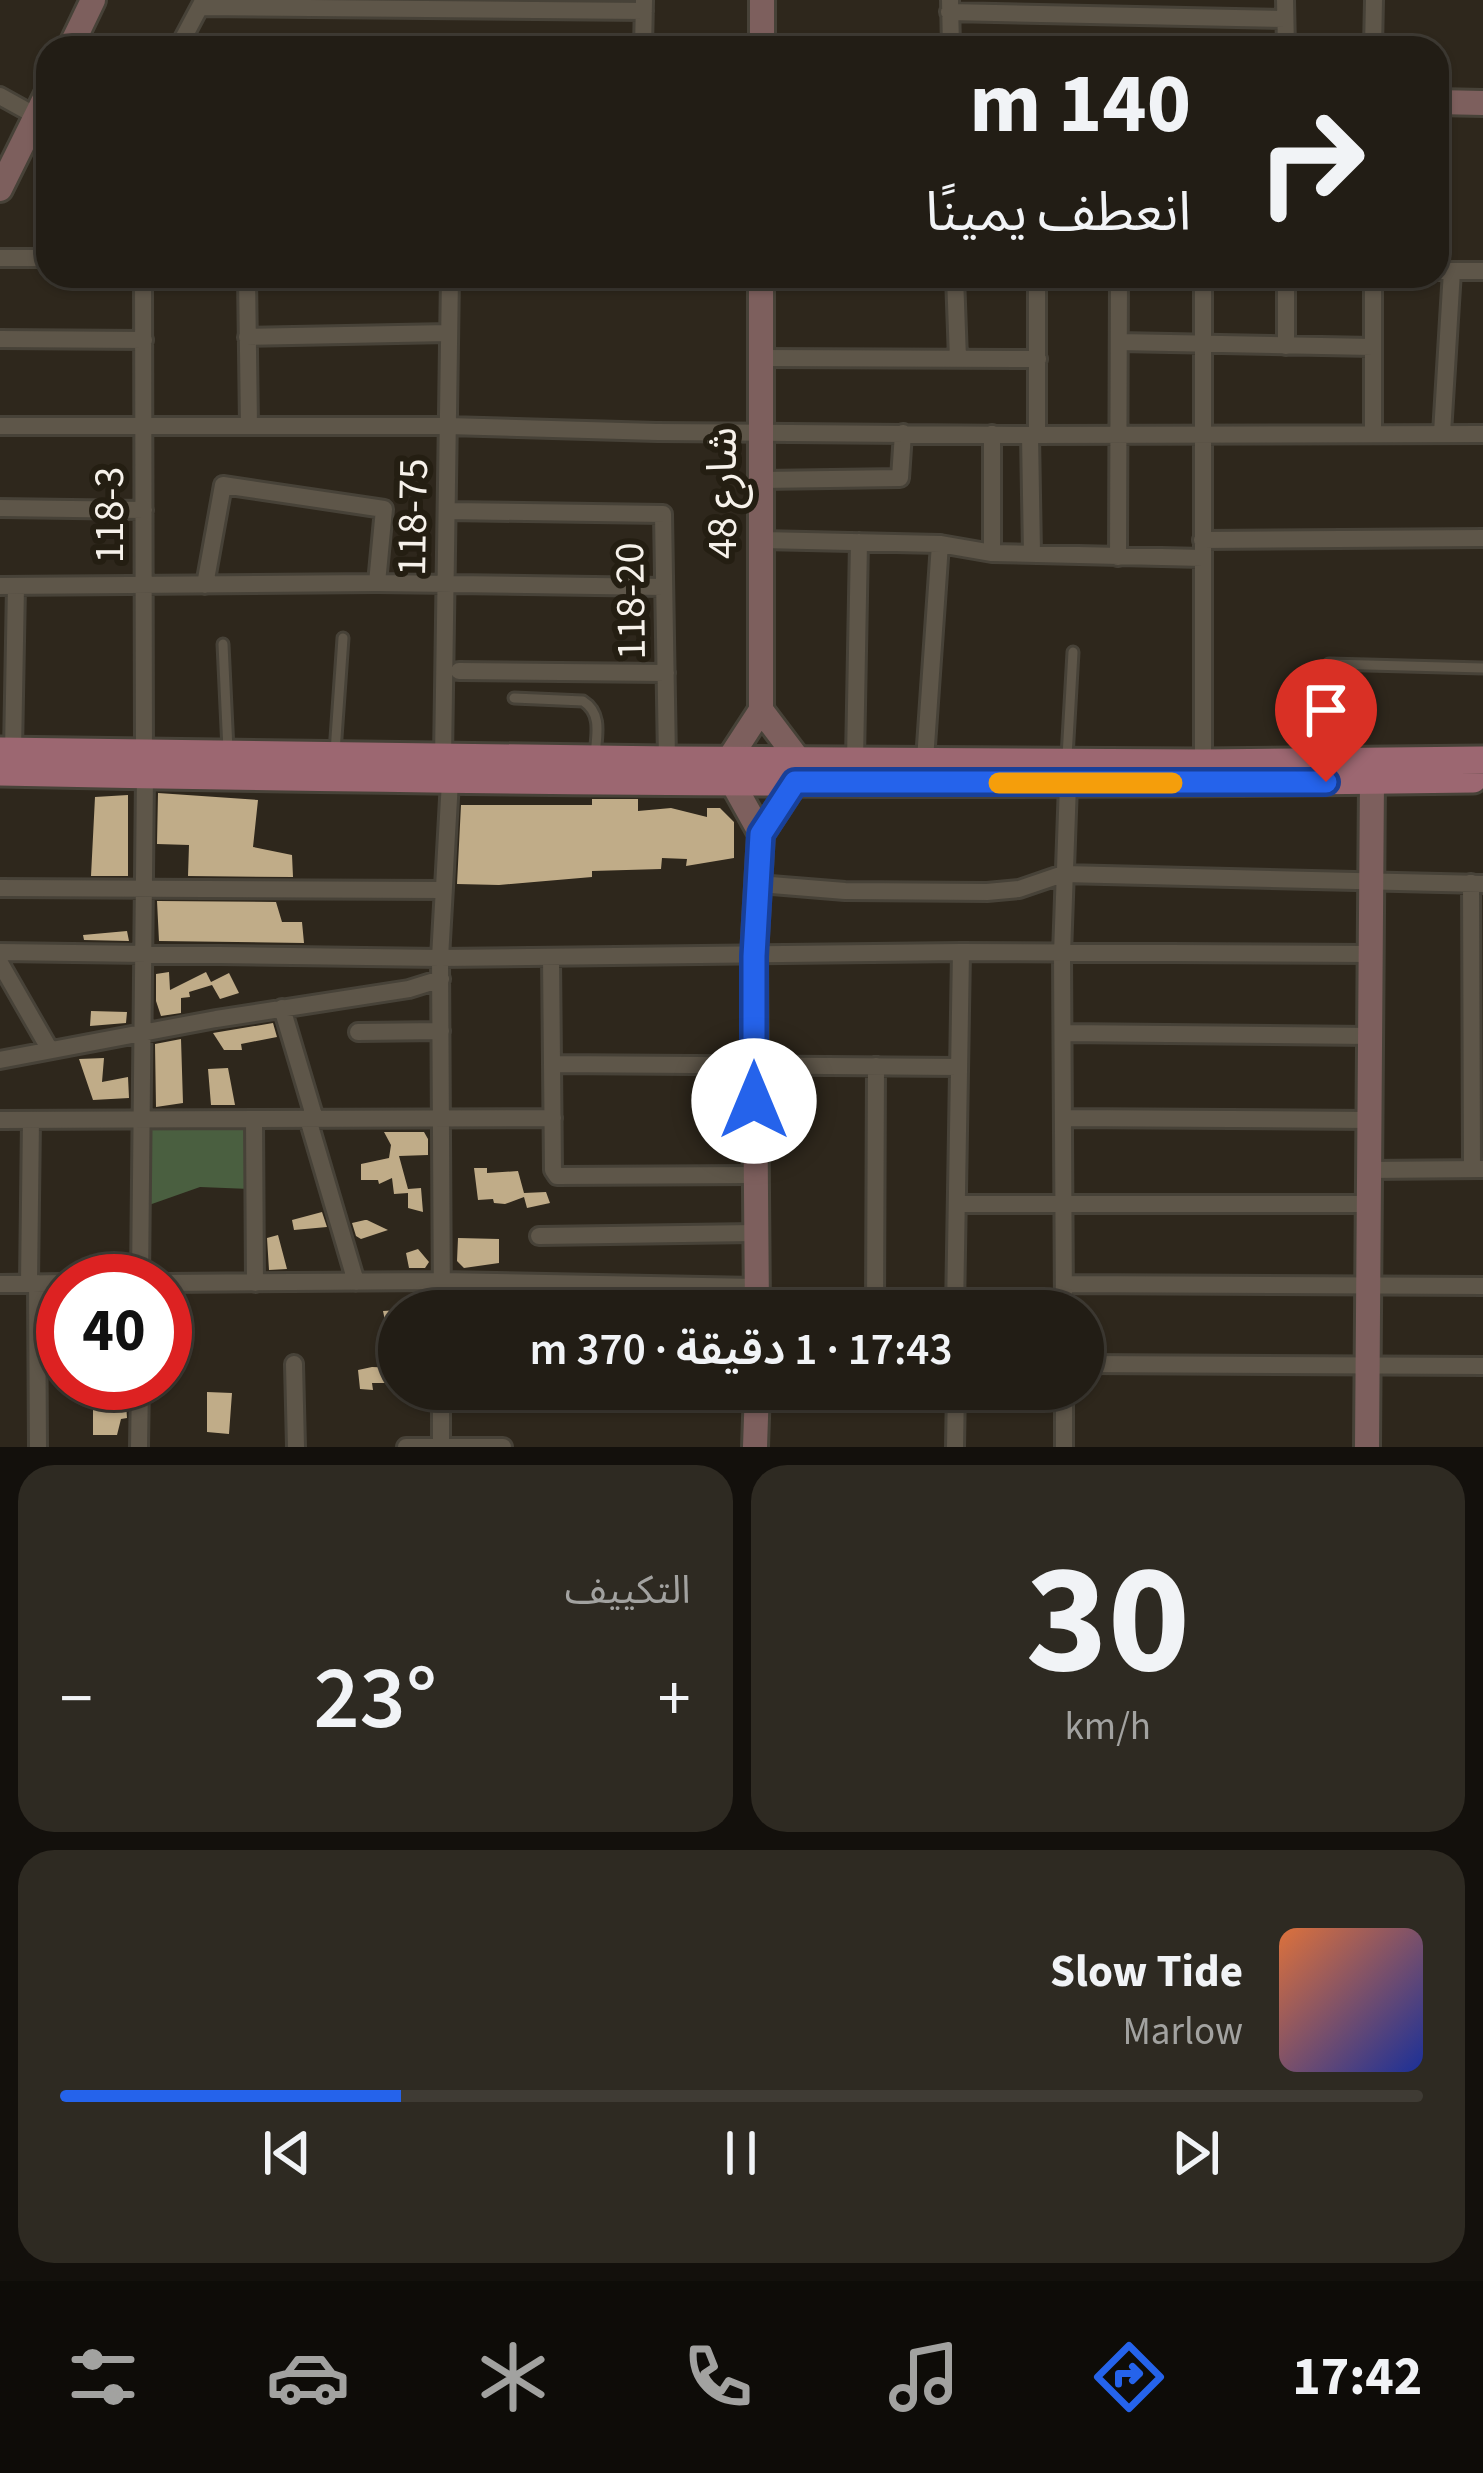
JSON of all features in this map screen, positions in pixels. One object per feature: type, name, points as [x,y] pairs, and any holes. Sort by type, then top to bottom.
[{"type":"main road","points":[[145,765],[228,755],[335,757],[447,770],[667,760],[731,771]]},
{"type":"main road","points":[[4,758],[447,770],[1483,779]]},
{"type":"main road","points":[[796,770],[855,760],[925,760],[1068,773],[1202,764],[1483,760]]},
{"type":"street","points":[[76,36],[93,0]]},
{"type":"street","points":[[762,0],[762,36]]},
{"type":"street","points":[[1373,36],[1374,0]]},
{"type":"street","points":[[185,36],[202,4],[644,6]]},
{"type":"street","points":[[951,36],[950,6],[1285,9]]},
{"type":"street","points":[[0,96],[36,116],[0,189]]},
{"type":"street","points":[[1449,103],[1483,103]]},
{"type":"street","points":[[0,258],[36,258]]},
{"type":"street","points":[[1449,271],[1483,272]]},
{"type":"street","name":"118-3","points":[[140,1254],[143,288]]},
{"type":"street","points":[[248,288],[249,426]]},
{"type":"street","name":"118-75","points":[[442,1290],[440,958],[447,770],[450,288]]},
{"type":"street","name":"شارع 48","points":[[760,288],[761,710]]},
{"type":"street","points":[[955,288],[958,359]]},
{"type":"street","points":[[1032,554],[1037,288]]},
{"type":"street","points":[[1118,557],[1119,288]]},
{"type":"street","points":[[1202,764],[1203,288]]},
{"type":"street","points":[[1286,288],[1286,346]]},
{"type":"street","points":[[1373,288],[1373,433]]},
{"type":"street","points":[[1442,434],[1444,288]]},
{"type":"street","points":[[247,337],[449,333]]},
{"type":"street","points":[[0,339],[144,340]]},
{"type":"street","points":[[1118,342],[1373,347]]},
{"type":"street","points":[[760,358],[1038,359]]},
{"type":"street","points":[[0,426],[1483,434]]},
{"type":"street","points":[[760,480],[900,478],[903,433]]},
{"type":"street","points":[[992,434],[992,554]]},
{"type":"street","points":[[205,585],[224,485],[384,509],[377,583]]},
{"type":"street","points":[[0,508],[144,510]]},
{"type":"street","name":"118-20","points":[[447,511],[663,514],[667,760]]},
{"type":"street","points":[[760,540],[940,544],[992,554],[1118,557],[1202,549],[1483,538]]},
{"type":"street","points":[[855,760],[859,542]]},
{"type":"street","points":[[925,760],[940,544]]},
{"type":"street","points":[[4,758],[8,586],[664,587]]},
{"type":"street","points":[[459,671],[666,673]]},
{"type":"street","points":[[757,1290],[754,956],[761,834],[796,770],[761,710]]},
{"type":"street","points":[[761,710],[731,771],[761,834]]},
{"type":"street","points":[[1064,1290],[1062,954],[1068,773]]},
{"type":"street","points":[[1367,1447],[1372,780]]},
{"type":"street","points":[[758,884],[987,892],[1019,889],[1063,874],[1477,884],[1477,1169],[1369,1170]]},
{"type":"street","points":[[0,888],[443,890]]},
{"type":"street","points":[[0,952],[440,958],[961,952],[1371,954]]},
{"type":"street","points":[[956,1290],[961,952]]},
{"type":"street","points":[[551,957],[553,1170],[557,1176],[754,1175]]},
{"type":"street","points":[[0,963],[50,1050]]},
{"type":"street","points":[[0,1060],[441,980]]},
{"type":"street","points":[[282,1008],[356,1282]]},
{"type":"street","points":[[358,1032],[440,1031]]},
{"type":"street","points":[[1063,1033],[1370,1036]]},
{"type":"street","points":[[552,1064],[959,1067]]},
{"type":"street","points":[[875,1290],[876,1066]]},
{"type":"street","points":[[0,1120],[553,1118]]},
{"type":"street","points":[[1064,1118],[1370,1120]]},
{"type":"street","points":[[31,1120],[38,1447]]},
{"type":"street","points":[[254,1120],[255,1282]]},
{"type":"street","points":[[958,1204],[1369,1204]]},
{"type":"street","points":[[539,1236],[755,1233]]},
{"type":"street","points":[[192,1283],[442,1281],[657,1290]]},
{"type":"street","points":[[0,1284],[33,1283]]},
{"type":"street","points":[[1064,1284],[1483,1286]]},
{"type":"street","points":[[294,1364],[296,1447]]},
{"type":"street","points":[[1104,1364],[1483,1366]]},
{"type":"street","points":[[139,1447],[140,1410]]},
{"type":"street","points":[[441,1410],[441,1446]]},
{"type":"street","points":[[755,1447],[756,1410]]},
{"type":"street","points":[[955,1447],[956,1410]]},
{"type":"street","points":[[1064,1410],[1064,1447]]},
{"type":"street","points":[[406,1447],[503,1447]]},
{"type":"lane","points":[[335,757],[343,638]]},
{"type":"lane","points":[[223,644],[228,755]]},
{"type":"lane","points":[[1068,773],[1072,652]]},
{"type":"lane","points":[[1329,664],[1483,668]]},
{"type":"lane","points":[[514,698],[583,700],[590,705],[598,727],[595,760]]},
{"type":"green space","points":[[146,1124],[248,1124],[250,1189],[200,1187],[149,1205]]},
{"type":"building","points":[[158,793],[258,800],[253,847],[292,855],[293,877],[188,876],[189,845],[157,844]]},
{"type":"building","points":[[128,795],[128,876],[91,876],[95,797]]},
{"type":"building","points":[[592,799],[638,799],[638,811],[671,808],[707,817],[707,808],[720,808],[734,822],[734,858],[686,866],[687,859],[662,858],[661,869],[592,871],[592,877],[499,885],[457,884],[461,805],[592,805]]},
{"type":"building","points":[[157,901],[276,902],[282,922],[302,922],[304,943],[159,941]]},
{"type":"building","points":[[127,931],[129,941],[84,940],[83,935]]},
{"type":"building","points":[[169,972],[170,990],[206,972],[211,982],[229,973],[239,993],[220,999],[212,985],[181,998],[181,1013],[161,1016],[156,974]]},
{"type":"building","points":[[91,1011],[127,1012],[126,1023],[90,1026]]},
{"type":"building","points":[[273,1023],[277,1037],[241,1044],[242,1050],[224,1050],[213,1033]]},
{"type":"building","points":[[181,1039],[183,1103],[156,1107],[155,1044]]},
{"type":"building","points":[[104,1058],[102,1082],[128,1077],[129,1098],[93,1100],[79,1059]]},
{"type":"building","points":[[228,1068],[235,1105],[211,1105],[208,1069]]},
{"type":"building","points":[[384,1132],[424,1132],[428,1139],[428,1155],[399,1156],[408,1189],[421,1188],[423,1212],[408,1208],[408,1193],[394,1194],[392,1178],[379,1184],[378,1180],[361,1180],[361,1164],[389,1158],[391,1145]]},
{"type":"building","points":[[474,1168],[487,1168],[487,1173],[518,1171],[524,1193],[546,1192],[550,1203],[527,1208],[524,1197],[505,1204],[478,1200]]},
{"type":"building","points":[[322,1212],[327,1227],[294,1230],[292,1220]]},
{"type":"building","points":[[365,1220],[388,1230],[361,1239],[352,1223]]},
{"type":"building","points":[[278,1235],[287,1269],[269,1270],[267,1238]]},
{"type":"building","points":[[458,1238],[499,1239],[499,1263],[464,1268],[457,1261]]},
{"type":"building","points":[[418,1249],[429,1262],[425,1268],[409,1268],[406,1253]]},
{"type":"building","points":[[378,1367],[373,1390],[360,1389],[358,1370]]},
{"type":"building","points":[[207,1392],[232,1393],[229,1434],[207,1432]]},
{"type":"building","points":[[93,1410],[126,1410],[117,1435],[93,1435]]},
{"type":"slow traffic","points":[[999,783],[1172,783]]},
{"type":"route","points":[[754,1101],[754,956],[761,834],[795,782],[1326,782]]}]
